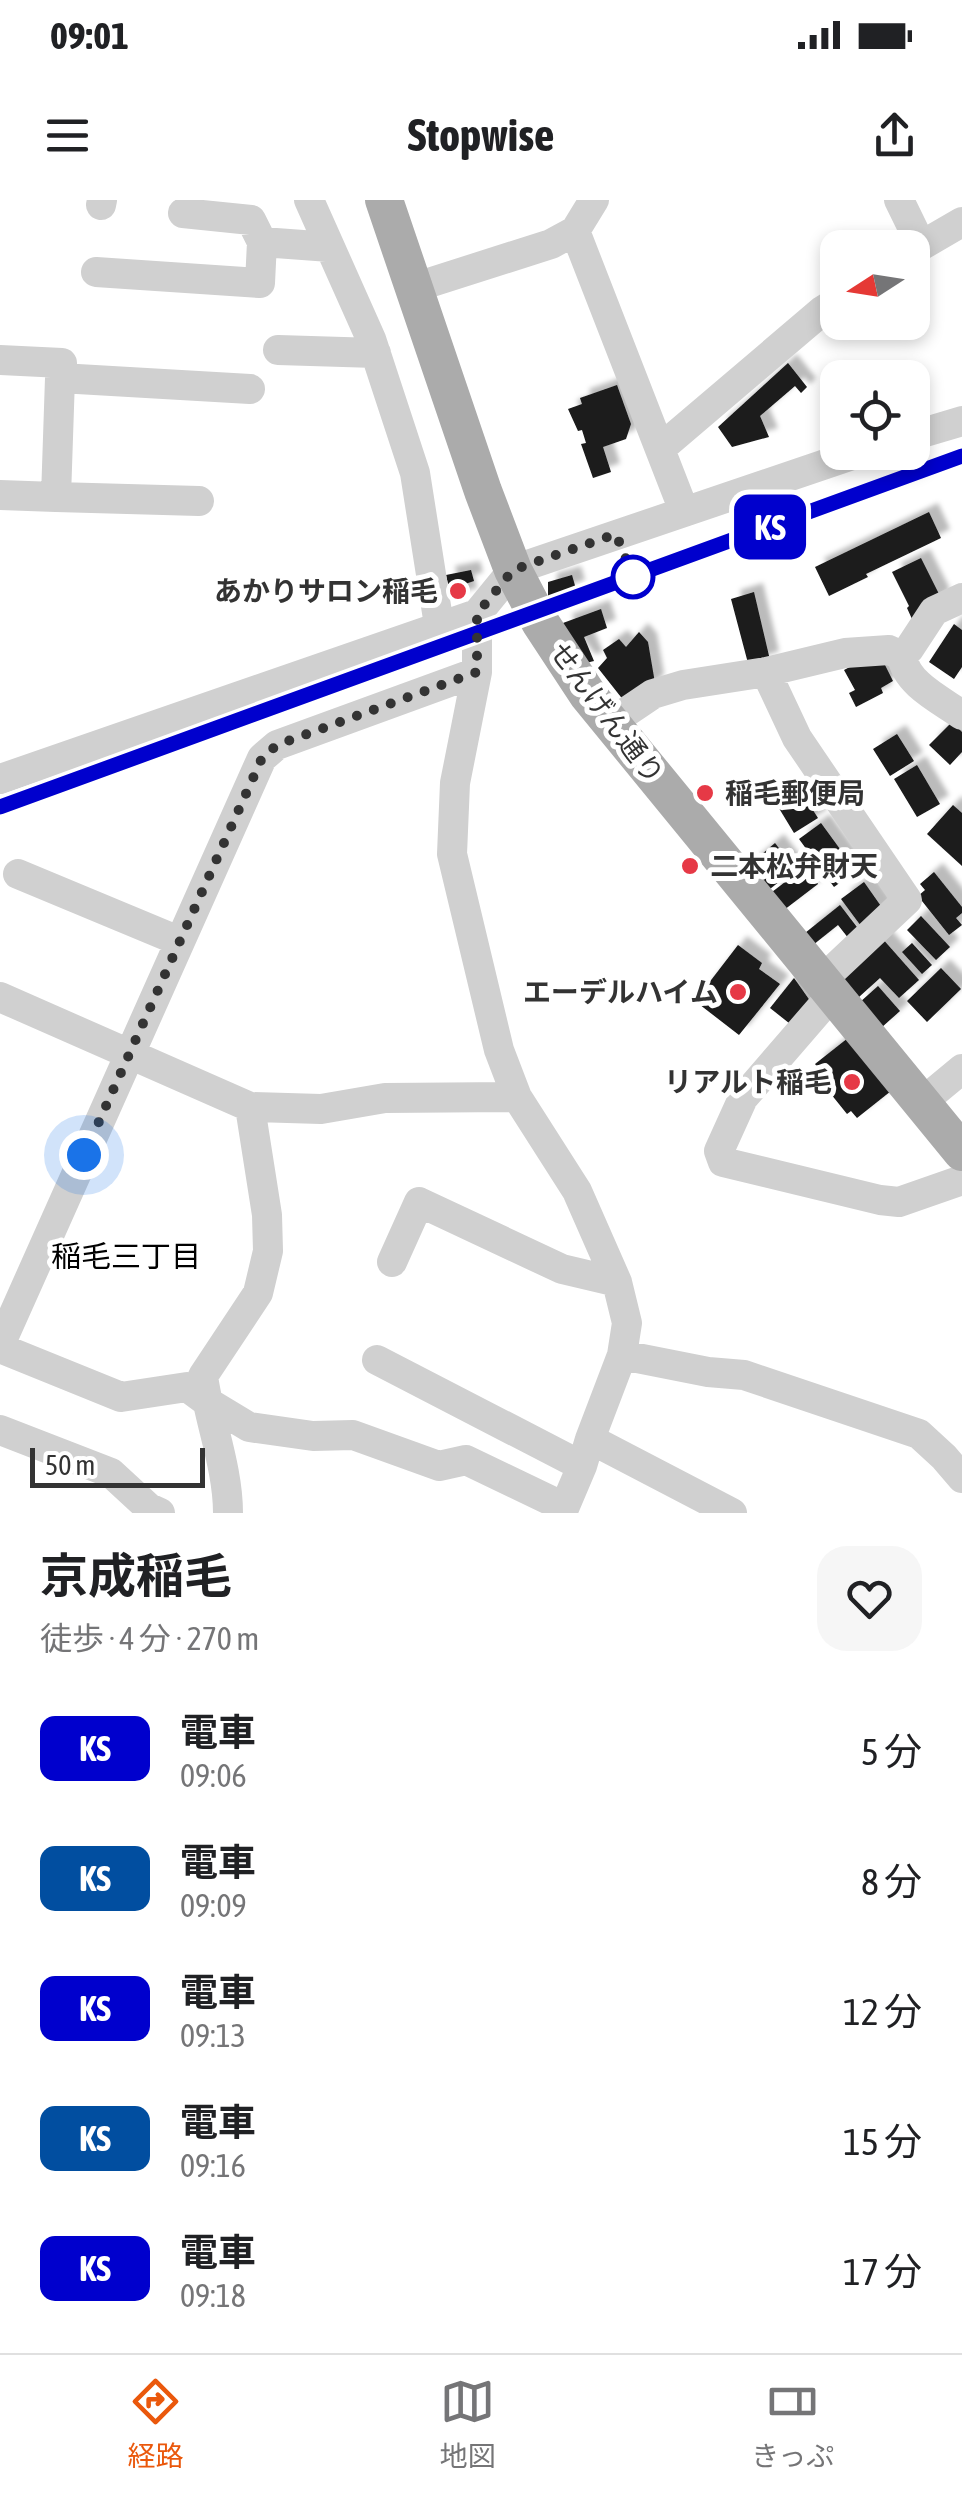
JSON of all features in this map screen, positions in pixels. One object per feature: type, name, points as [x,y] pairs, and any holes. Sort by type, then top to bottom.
[{"type":"main road","name":"せんげん通り","points":[[384,200],[483,491],[513,570],[540,622],[588,696],[962,1152]]},
{"type":"street","points":[[309,200],[376,353],[415,473],[439,625]]},
{"type":"street","points":[[413,288],[551,244],[575,231],[594,200]]},
{"type":"street","points":[[898,200],[910,230]]},
{"type":"street","points":[[96,272],[260,283],[262,242],[251,220],[184,213]]},
{"type":"street","points":[[930,240],[962,222]]},
{"type":"street","points":[[575,231],[684,511]]},
{"type":"street","points":[[262,242],[330,247]]},
{"type":"street","points":[[661,448],[820,313]]},
{"type":"street","points":[[278,350],[376,353]]},
{"type":"street","points":[[0,360],[62,363],[56,497]]},
{"type":"street","points":[[60,378],[250,390]]},
{"type":"street","points":[[930,431],[962,421]]},
{"type":"street","points":[[0,779],[477,614],[513,570],[820,466]]},
{"type":"street","points":[[0,495],[199,502]]},
{"type":"street","points":[[902,656],[934,610],[962,598]]},
{"type":"street","points":[[477,614],[477,672],[455,783],[452,854],[499,1050],[517,1097],[577,1191],[617,1282],[627,1323],[622,1355],[563,1510],[466,1460],[439,1466],[353,1434],[313,1436],[249,1427],[188,1387],[121,1397],[0,1346],[262,758],[277,745],[477,672]]},
{"type":"street","points":[[610,723],[653,694],[682,685],[766,672],[845,653],[889,650],[902,656]]},
{"type":"street","points":[[902,656],[913,680],[962,715]]},
{"type":"street","points":[[766,672],[796,738],[907,900],[826,988],[742,1098],[719,1151],[724,1162],[899,1202],[962,1180]]},
{"type":"street","points":[[18,874],[180,941]]},
{"type":"street","points":[[0,997],[250,1107],[321,1109],[385,1098],[517,1097]]},
{"type":"street","points":[[921,1102],[962,1069]]},
{"type":"street","points":[[228,1513],[228,1492],[203,1376],[258,1293],[268,1251],[267,1216],[250,1107]]},
{"type":"street","points":[[392,1262],[419,1202],[562,1270],[617,1282]]},
{"type":"street","points":[[622,1355],[744,1375],[918,1434],[962,1478]]},
{"type":"street","points":[[377,1360],[732,1513]]},
{"type":"street","points":[[0,1430],[111,1473],[149,1508],[160,1513]]},
{"type":"building","points":[[788,363],[807,387],[801,393],[795,386],[760,416],[769,437],[732,447],[718,427]]},
{"type":"building","points":[[617,385],[631,424],[626,439],[603,447],[611,472],[593,478],[581,444],[586,443],[582,430],[578,431],[568,409],[582,404],[580,398]]},
{"type":"building","points":[[929,512],[941,538],[829,596],[815,567]]},
{"type":"building","points":[[921,558],[941,598],[912,619],[892,572]]},
{"type":"building","name":"あかりサロン稲毛","points":[[471,570],[474,581],[465,584],[468,597],[452,601],[446,575]]},
{"type":"building","points":[[572,575],[576,589],[548,598],[548,582]]},
{"type":"building","points":[[754,592],[770,660],[749,667],[731,599]]},
{"type":"building","points":[[601,609],[607,628],[584,637],[594,661],[586,663],[570,642],[563,623]]},
{"type":"building","points":[[954,624],[962,630],[962,667],[954,679],[929,662]]},
{"type":"building","points":[[639,632],[648,642],[655,683],[628,706],[598,668],[607,658],[603,650],[619,639],[626,647]]},
{"type":"building","points":[[869,657],[882,659],[893,681],[881,688],[883,693],[856,707],[849,693],[855,690],[844,670]]},
{"type":"building","points":[[952,722],[962,732],[962,752],[950,765],[929,745]]},
{"type":"building","points":[[897,734],[914,761],[890,776],[873,749]]},
{"type":"building","points":[[917,765],[940,804],[917,817],[894,779]]},
{"type":"building","points":[[800,790],[818,818],[794,833],[777,805]]},
{"type":"building","points":[[953,805],[962,813],[962,866],[927,834]]},
{"type":"building","points":[[821,823],[856,871],[834,887],[799,839]]},
{"type":"building","points":[[775,843],[795,869],[770,889],[748,866]]},
{"type":"building","points":[[806,866],[818,884],[784,910],[772,892]]},
{"type":"building","points":[[934,872],[962,907],[956,918],[962,925],[949,935],[918,896],[925,890],[920,884]]},
{"type":"building","points":[[864,882],[883,909],[861,926],[841,899]]},
{"type":"building","points":[[840,905],[860,931],[849,939],[838,925],[813,945],[805,933]]},
{"type":"building","points":[[921,916],[950,947],[936,960],[907,930]]},
{"type":"building","points":[[881,937],[919,980],[899,998],[880,978],[859,997],[840,975]]},
{"type":"building","points":[[912,943],[932,965],[922,974],[902,952]]},
{"type":"building","name":"エーデルハイム","points":[[738,945],[762,963],[759,969],[780,984],[739,1035],[695,1001]]},
{"type":"building","points":[[941,968],[961,989],[927,1022],[907,1001]]},
{"type":"building","points":[[794,978],[813,1005],[794,1027],[770,1008]]},
{"type":"building","points":[[878,986],[900,1011],[881,1028],[859,1003]]},
{"type":"building","name":"リアルト稲毛","points":[[848,1038],[891,1091],[857,1118],[851,1111],[847,1114],[814,1073],[819,1069],[815,1064]]},
{"type":"railway","points":[[0,807],[962,456]]},
{"type":"train","name":"KS","points":[[0,807],[962,456]]},
{"type":"place","name":"あかりサロン稲毛","points":[[458,591]]},
{"type":"place","name":"稲毛郵便局","points":[[705,793]]},
{"type":"place","name":"二本松弁財天","points":[[690,866]]},
{"type":"place","name":"エーデルハイム","points":[[738,992]]},
{"type":"place","name":"リアルト稲毛","points":[[852,1082]]},
{"type":"district","name":"稲毛三丁目","points":[[126,1256]]},
{"type":"route","points":[[84,1155],[262,758],[277,745],[477,672],[477,614],[513,570],[616,534],[633,577]]}]
